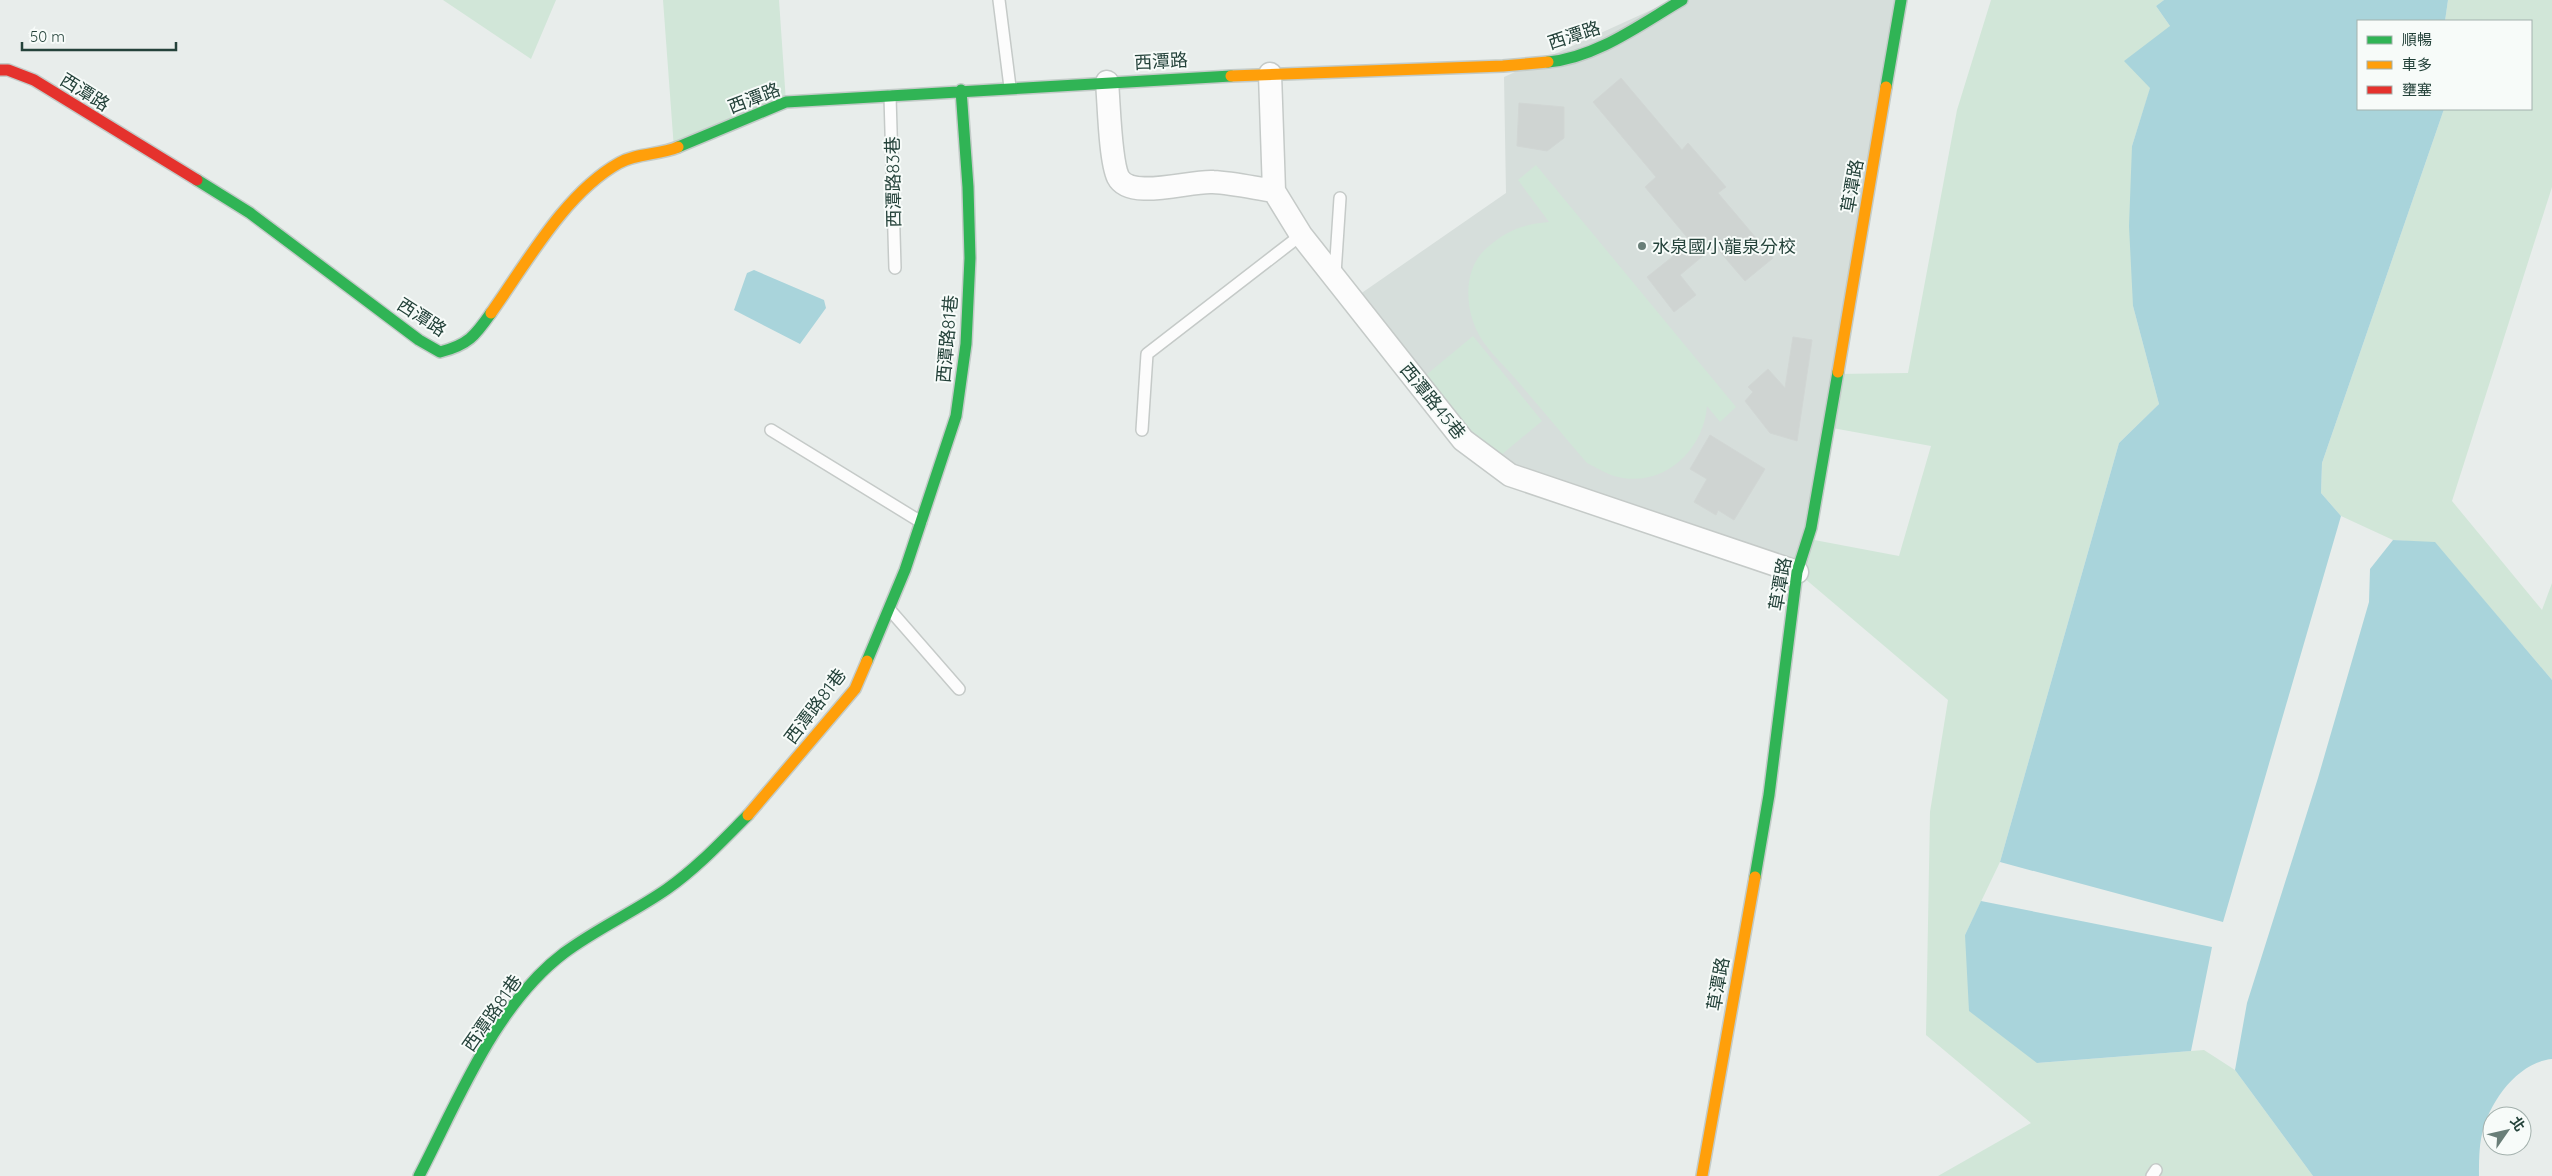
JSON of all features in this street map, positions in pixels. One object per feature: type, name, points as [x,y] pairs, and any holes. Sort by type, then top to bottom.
[{"type":"street","name":"西潭路","points":[[0,70],[8,70],[34,80],[250,213],[419,340],[440,352],[457,348],[474,337],[560,216],[589,184],[620,162],[674,149],[786,102],[1010,87],[1561,61],[1608,43],[1682,0]]},
{"type":"street","name":"草潭路","points":[[1702,1176],[1769,795],[1797,572],[1811,528],[1901,0]]},
{"type":"street","name":"西潭路45巷","points":[[1270,74],[1274,191],[1301,235],[1463,440],[1510,475],[1797,572]]},
{"type":"street","points":[[1107,82],[1114,165],[1119,179],[1131,188],[1145,189],[1212,181],[1274,191]]},
{"type":"street","name":"西潭路81巷","points":[[419,1176],[487,1045],[519,998],[564,953],[667,889],[706,857],[752,811],[855,689],[905,570],[956,416],[966,344],[970,258],[961,90]]},
{"type":"lane","points":[[999,0],[1010,87]]},
{"type":"lane","name":"西潭路83巷","points":[[890,96],[895,268]]},
{"type":"lane","points":[[1334,276],[1340,198]]},
{"type":"lane","points":[[1142,430],[1147,354],[1301,235]]},
{"type":"lane","points":[[771,430],[921,522]]},
{"type":"lane","points":[[889,608],[959,689]]},
{"type":"shaded area","name":"水泉國小龍泉分校","points":[[1673,0],[1900,0],[1797,572],[1510,475],[1463,440],[1353,299],[1506,193],[1504,77]]},
{"type":"green space","points":[[443,0],[556,0],[531,59]]},
{"type":"green space","points":[[663,0],[779,0],[786,102],[674,149]]},
{"type":"green space","points":[[1991,0],[2164,0],[2156,6],[2170,26],[2132,146],[2133,306],[2159,404],[2119,443],[2000,862],[1965,935],[2038,1063],[2204,1050],[2235,1070],[2313,1176],[1938,1176],[2031,1123],[1926,1035],[1930,812],[1948,700],[1797,572],[1809,539],[1899,556],[1931,446],[1827,427],[1836,374],[1908,373],[1957,110]]},
{"type":"green space","points":[[2448,0],[2552,0],[2552,187],[2452,501],[2542,610],[2552,583],[2552,680],[2435,543],[2393,540],[2341,516],[2321,493],[2322,463],[2444,110],[2532,110],[2532,20],[2445,20]]},
{"type":"green space","points":[[1536,165],[1736,407],[1720,422],[1707,406],[1699,436],[1691,449],[1668,469],[1654,476],[1639,479],[1623,478],[1609,474],[1587,463],[1489,349],[1477,331],[1468,298],[1474,264],[1488,247],[1509,232],[1532,224],[1549,222],[1518,180]]},
{"type":"green space","points":[[1473,336],[1542,421],[1495,460],[1426,375]]},
{"type":"water","points":[[2164,0],[2448,0],[2445,20],[2357,20],[2357,110],[2444,110],[2322,463],[2321,493],[2341,516],[2223,922],[2000,862],[2119,443],[2159,404],[2133,306],[2129,226],[2132,146],[2150,88],[2124,61],[2170,26],[2156,6]]},
{"type":"water","points":[[754,270],[824,300],[826,308],[800,344],[734,310],[747,273]]},
{"type":"water","points":[[2393,540],[2435,542],[2552,680],[2552,1059],[2528,1067],[2507,1086],[2493,1106],[2482,1106],[2479,1176],[2313,1176],[2235,1070],[2247,1003],[2318,778],[2369,602],[2370,569]]},
{"type":"water","points":[[1981,901],[2212,947],[2191,1051],[2037,1063],[1969,1011],[1965,935]]},
{"type":"building","points":[[1621,78],[1682,150],[1688,143],[1726,187],[1718,193],[1773,258],[1745,281],[1715,246],[1680,275],[1696,295],[1674,312],[1647,277],[1691,242],[1645,187],[1656,177],[1593,102]]},
{"type":"building","points":[[1519,103],[1564,107],[1564,138],[1547,151],[1517,146]]},
{"type":"building","points":[[1793,337],[1812,340],[1797,441],[1770,433],[1745,401],[1753,392],[1748,387],[1768,369],[1785,388]]},
{"type":"building","points":[[1710,435],[1765,469],[1734,520],[1718,510],[1716,515],[1694,502],[1707,479],[1690,469]]},
{"type":"traffic: fast","points":[[1548,62],[1566,59],[1601,47],[1682,0]]},
{"type":"traffic: fast","points":[[1886,87],[1901,0]]},
{"type":"traffic: fast","points":[[678,147],[786,102],[1231,76]]},
{"type":"traffic: fast","points":[[867,661],[905,570],[956,416],[966,344],[970,258],[968,187],[961,90]]},
{"type":"traffic: fast","points":[[197,180],[250,213],[419,340],[440,352],[464,343],[475,334],[491,313]]},
{"type":"traffic: fast","points":[[1755,877],[1769,795],[1797,572],[1811,528],[1838,372]]},
{"type":"traffic: fast","points":[[419,1176],[480,1056],[518,999],[540,974],[576,944],[678,881],[709,854],[748,815]]},
{"type":"traffic: slow","points":[[1231,76],[1503,66],[1548,62]]},
{"type":"traffic: slow","points":[[1838,372],[1886,87]]},
{"type":"traffic: slow","points":[[491,313],[548,231],[581,192],[599,176],[626,160],[678,147]]},
{"type":"traffic: slow","points":[[748,815],[855,689],[867,661]]},
{"type":"traffic: slow","points":[[1702,1176],[1755,877]]},
{"type":"traffic: jam","points":[[0,70],[8,70],[34,80],[197,180]]},
{"type":"place","name":"水泉國小龍泉分校","points":[[1642,246]]}]
